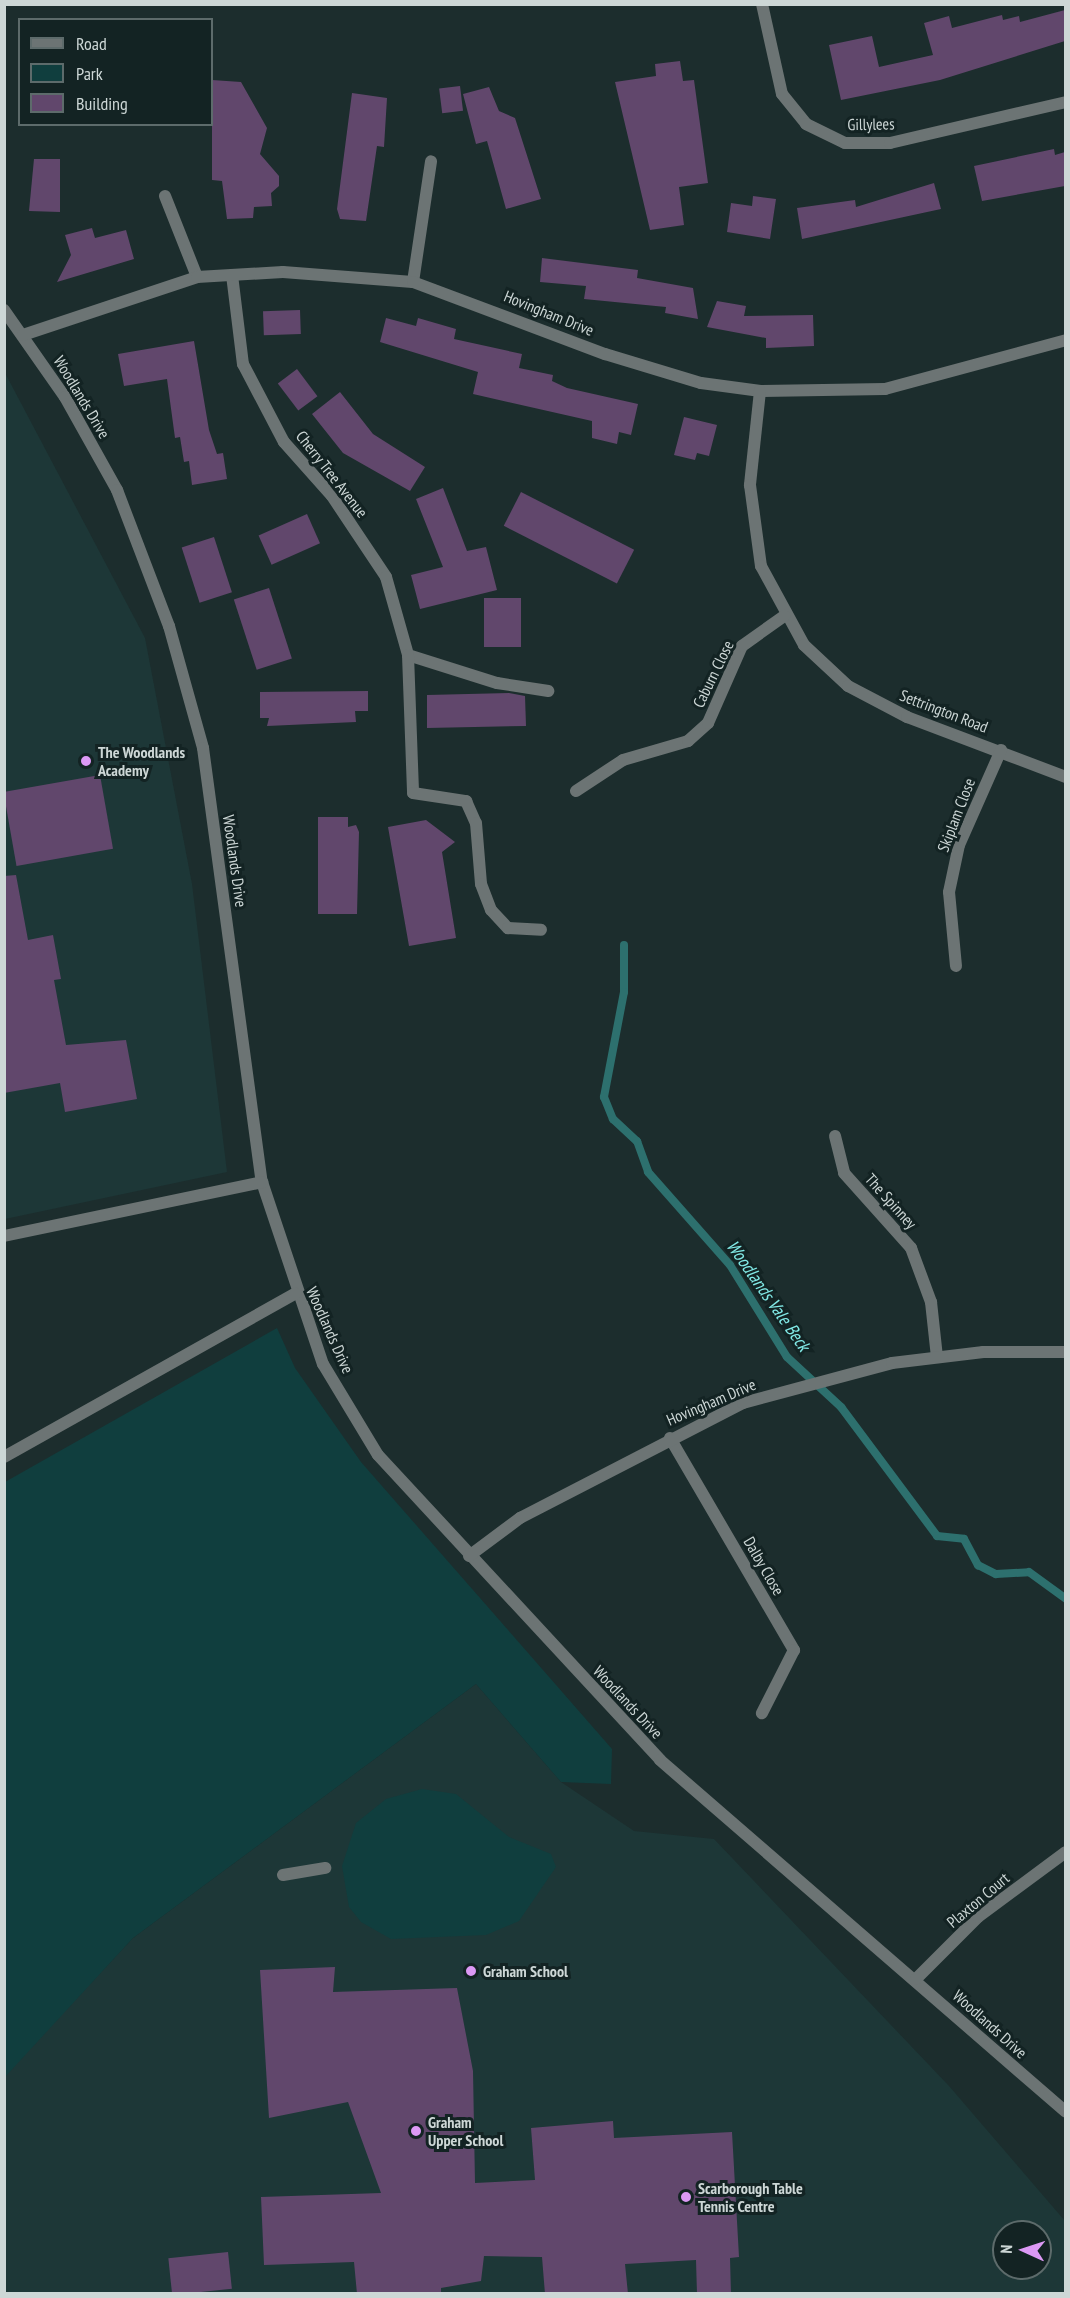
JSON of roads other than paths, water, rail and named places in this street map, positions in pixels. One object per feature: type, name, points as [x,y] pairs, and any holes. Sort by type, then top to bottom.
[{"type":"street","name":"Gillylees","points":[[762,4],[782,94],[806,124],[845,143],[890,142],[1065,102]]},
{"type":"street","points":[[413,282],[431,161]]},
{"type":"street","points":[[165,196],[197,277]]},
{"type":"street","name":"Cherry Tree Avenue","points":[[232,275],[243,364],[284,442],[332,496],[386,577],[408,655],[412,793],[466,801],[476,823],[480,884],[491,910],[508,928],[541,930]]},
{"type":"street","name":"Hovingham Drive","points":[[23,335],[197,277],[360,275],[413,282],[606,354],[701,383],[760,391],[885,389],[1065,340]]},
{"type":"street","name":"Woodlands Drive","points":[[4,310],[23,335],[117,490],[172,638],[202,747],[262,1182],[296,1294],[323,1364],[378,1455],[660,1760],[916,1979],[1065,2112]]},
{"type":"street","name":"Settrington Road","points":[[760,391],[750,485],[761,566],[784,616],[804,645],[848,686],[907,717],[1001,750],[1065,777]]},
{"type":"street","name":"Caburn Close","points":[[576,791],[624,760],[688,741],[708,723],[742,646],[784,616]]},
{"type":"street","points":[[408,655],[497,682],[548,690]]},
{"type":"street","name":"Skiplam Close","points":[[956,966],[951,882],[959,845],[1001,750]]},
{"type":"street","name":"The Spinney","points":[[835,1136],[844,1173],[911,1248],[931,1302],[937,1357]]},
{"type":"street","points":[[4,1236],[262,1182]]},
{"type":"street","points":[[4,1457],[296,1294]]},
{"type":"street","name":"Hovingham Drive","points":[[469,1556],[520,1518],[743,1402],[818,1381],[937,1357],[1064,1355]]},
{"type":"street","name":"Dalby Close","points":[[670,1438],[794,1650],[762,1713]]},
{"type":"street","name":"Plaxton Court","points":[[916,1979],[978,1917],[1065,1852]]},
{"type":"street","points":[[283,1875],[326,1868]]},
{"type":"waterway","name":"Woodlands Vale Beck","points":[[624,945],[624,992],[604,1097],[613,1119],[637,1141],[648,1172],[730,1265],[787,1357],[841,1407],[937,1536],[964,1539],[978,1565],[996,1574],[1029,1572],[1066,1599]]},
{"type":"place","name":"The Woodlands Academy","points":[[86,761]]},
{"type":"place","name":"Graham School","points":[[471,1971]]},
{"type":"place","name":"Graham Upper School","points":[[416,2131]]},
{"type":"place","name":"Scarborough Table Tennis Centre","points":[[686,2197]]}]
